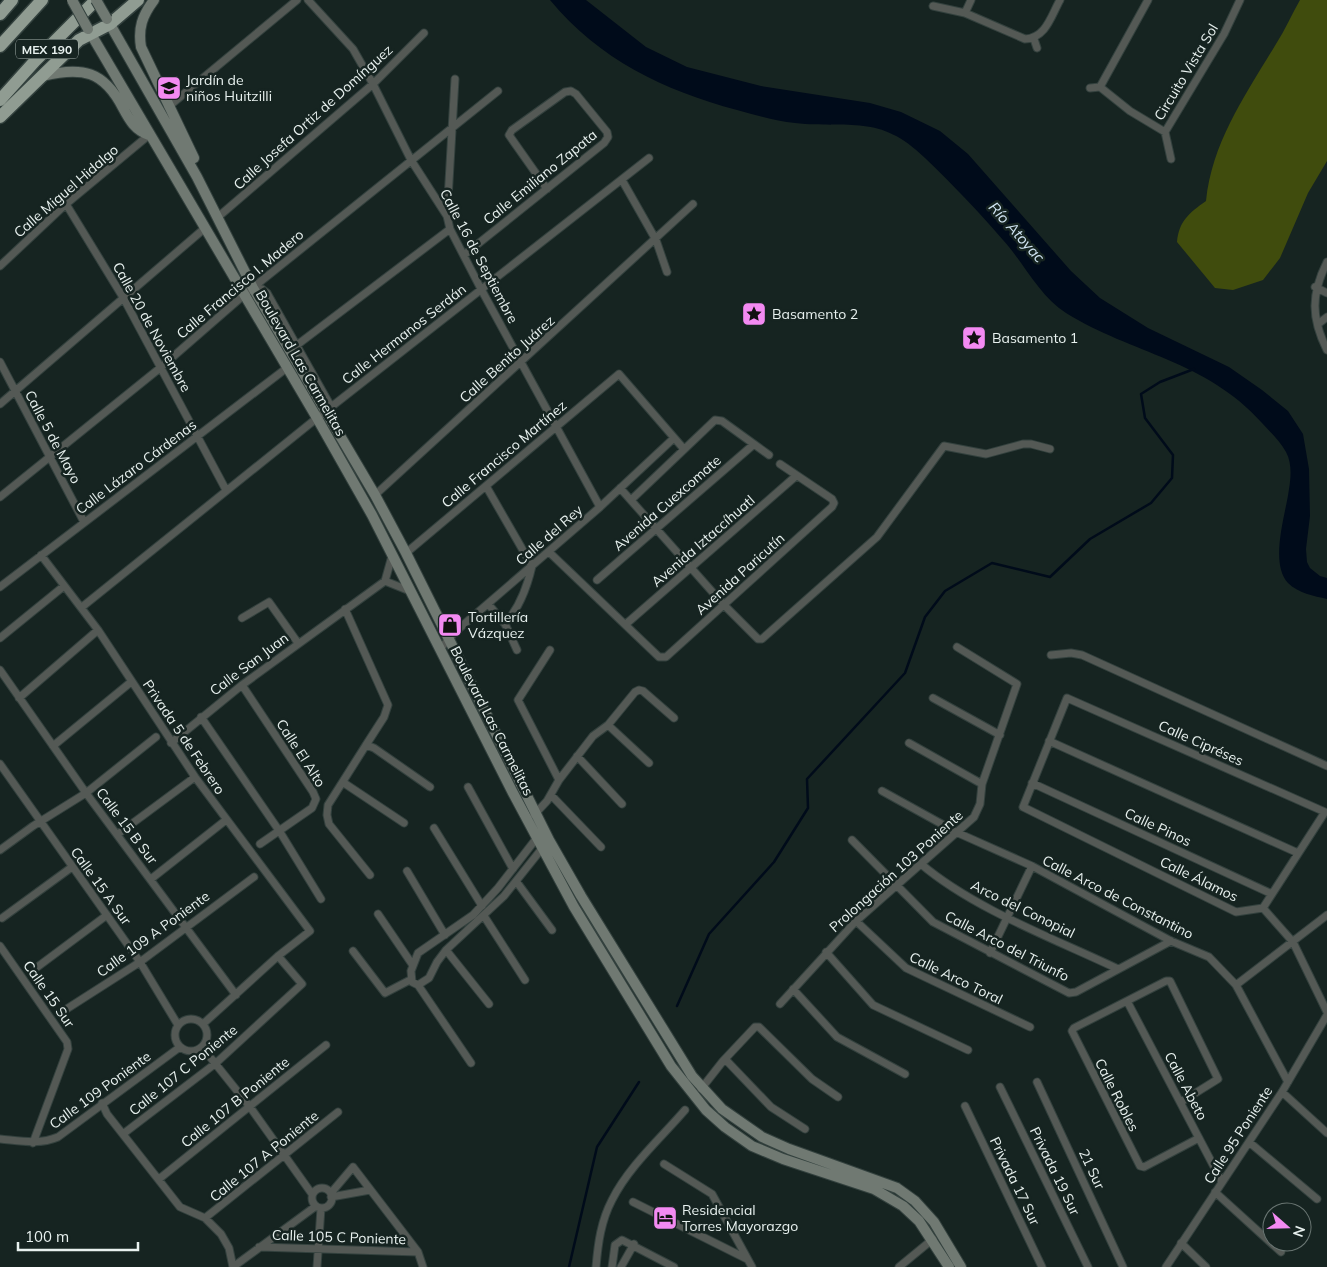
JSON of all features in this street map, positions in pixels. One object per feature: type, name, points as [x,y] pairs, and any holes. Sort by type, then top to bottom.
[{"type":"highway","points":[[0,13],[12,0]]},
{"type":"highway","name":"MEX 190","points":[[0,46],[42,0]]},
{"type":"highway","name":"MEX 190","points":[[0,100],[35,61],[96,0]]},
{"type":"highway","points":[[0,117],[79,40],[138,0]]},
{"type":"main road","points":[[0,13],[7,0]]},
{"type":"main road","name":"Boulevard Las Carmelitas","points":[[72,0],[149,136],[205,228],[249,291],[321,415],[528,821],[540,833],[581,896],[701,1089],[722,1109],[762,1137],[797,1152],[887,1183],[915,1201],[948,1267]]},
{"type":"main road","name":"Boulevard Las Carmelitas","points":[[96,0],[218,217],[249,291],[288,367],[375,495],[406,553],[536,813],[540,833]]},
{"type":"main road","points":[[154,0],[142,19],[139,37],[141,47],[196,164],[197,177]]},
{"type":"main road","points":[[43,76],[73,70],[99,79],[116,95],[137,130],[149,136]]},
{"type":"main road","name":"Boulevard Las Carmelitas","points":[[546,843],[574,907],[671,1066],[706,1110],[734,1134],[767,1154],[874,1189],[923,1217],[961,1267]]},
{"type":"street","points":[[168,107],[297,0]]},
{"type":"street","name":"Calle 16 de Septiembre","points":[[308,0],[353,49],[373,84],[411,160],[447,216],[450,229],[481,289],[600,506]]},
{"type":"street","points":[[965,13],[972,0]]},
{"type":"street","points":[[933,6],[965,13],[1025,39],[1034,39],[1041,35],[1060,0]]},
{"type":"street","points":[[1090,88],[1100,87],[1148,0]]},
{"type":"street","name":"Circuito Vista Sol","points":[[1100,87],[1130,111],[1165,132],[1224,34],[1240,0]]},
{"type":"street","name":"Calle Josefa Ortiz de Domínguez","points":[[218,217],[373,84],[424,34]]},
{"type":"street","points":[[1034,39],[1037,48]]},
{"type":"street","points":[[447,216],[455,79]]},
{"type":"street","name":"Calle Emiliano Zapata","points":[[464,255],[604,143],[608,137],[607,132],[571,90],[565,92],[512,130],[509,135],[546,189]]},
{"type":"street","name":"Calle Francisco I. Madero","points":[[0,497],[160,368],[249,291],[498,91]]},
{"type":"street","points":[[1165,132],[1171,159]]},
{"type":"street","name":"Calle Miguel Hidalgo","points":[[0,266],[66,204],[149,136]]},
{"type":"street","name":"Calle Hermanos Serdán","points":[[82,607],[226,490],[649,158]]},
{"type":"street","points":[[622,180],[656,240],[667,272]]},
{"type":"street","name":"Calle 20 de Noviembre","points":[[66,204],[124,299],[226,490]]},
{"type":"street","name":"Calle Benito Juárez","points":[[375,495],[656,240],[693,204]]},
{"type":"street","points":[[0,404],[205,228]]},
{"type":"street","points":[[297,345],[450,229]]},
{"type":"street","points":[[1327,262],[1315,287],[1314,300],[1318,324],[1327,350]]},
{"type":"street","points":[[1315,287],[1327,293]]},
{"type":"street","name":"Boulevard Las Carmelitas","points":[[249,291],[262,288],[267,293],[329,403],[321,415]]},
{"type":"street","points":[[1318,324],[1327,316]]},
{"type":"street","name":"Calle 5 de Mayo","points":[[0,362],[84,522]]},
{"type":"street","name":"Calle Lázaro Cárdenas","points":[[0,587],[288,367]]},
{"type":"street","name":"Calle Francisco Martínez","points":[[406,553],[619,374],[674,438]]},
{"type":"street","points":[[632,499],[683,448],[715,420],[722,421],[769,455]]},
{"type":"street","points":[[674,438],[683,448]]},
{"type":"street","name":"Calle del Rey","points":[[440,649],[674,438]]},
{"type":"street","points":[[620,488],[632,499],[724,605],[758,639],[762,639],[877,537],[944,446],[986,454],[1023,444],[1050,449]]},
{"type":"street","name":"Avenida Cuexcomate","points":[[597,580],[753,445]]},
{"type":"street","points":[[780,464],[796,476]]},
{"type":"street","name":"Avenida Paricutín","points":[[626,624],[659,657],[666,657],[832,508],[834,503],[828,496],[796,476]]},
{"type":"street","name":"Avenida Iztaccíhuatl","points":[[626,624],[796,476]]},
{"type":"street","points":[[486,486],[532,566],[528,586],[519,605],[505,624]]},
{"type":"street","points":[[549,552],[626,624]]},
{"type":"street","name":"Privada 5 de Febrero","points":[[42,555],[98,630],[195,777],[310,931],[278,956]]},
{"type":"street","points":[[392,555],[385,581],[410,591]]},
{"type":"street","name":"Calle San Juan","points":[[172,743],[201,717],[242,685],[385,581]]},
{"type":"street","points":[[0,638],[64,586]]},
{"type":"street","points":[[242,618],[269,602],[298,643]]},
{"type":"street","points":[[489,605],[505,624],[517,650]]},
{"type":"street","points":[[345,609],[388,705],[384,717],[344,783],[328,805],[329,824],[370,875]]},
{"type":"street","points":[[19,698],[98,630]]},
{"type":"street","name":"Prolongación 103 Poniente","points":[[780,1004],[856,921],[958,833],[978,812],[982,784],[1017,684],[957,647]]},
{"type":"street","points":[[550,650],[518,700],[559,780]]},
{"type":"street","points":[[1051,655],[1071,653],[1082,656],[1327,766]]},
{"type":"street","name":"Calle 15 B Sur","points":[[0,670],[86,793],[236,995]]},
{"type":"street","points":[[53,746],[131,682]]},
{"type":"street","name":"Calle El Alto","points":[[242,685],[313,792],[316,800],[312,808],[280,832],[260,844]]},
{"type":"street","points":[[528,821],[551,795],[559,780],[593,736],[608,724],[635,692],[643,691],[674,718]]},
{"type":"street","points":[[933,698],[1000,735]]},
{"type":"street","name":"Calle Cipréses","points":[[1049,741],[1066,698],[1325,812],[1298,853]]},
{"type":"street","points":[[201,717],[280,832],[321,900]]},
{"type":"street","points":[[608,724],[649,763]]},
{"type":"street","points":[[0,850],[40,821],[86,793],[156,736]]},
{"type":"street","points":[[1032,783],[1049,741],[1298,853],[1264,908],[1293,942],[1327,1013]]},
{"type":"street","points":[[909,743],[982,784]]},
{"type":"street","points":[[366,745],[374,748],[430,787]]},
{"type":"street","points":[[577,756],[622,804]]},
{"type":"street","name":"Calle 15 A Sur","points":[[1,769],[140,962],[178,1026]]},
{"type":"street","points":[[118,834],[195,777]]},
{"type":"street","points":[[344,783],[404,823]]},
{"type":"street","name":"Calle Álamos","points":[[1032,783],[1023,807],[1236,912],[1264,908]]},
{"type":"street","name":"Calle Pinos","points":[[1032,783],[1272,894]]},
{"type":"street","points":[[468,787],[514,869]]},
{"type":"street","name":"Calle Arco de Constantino","points":[[882,791],[958,833],[1032,866],[1171,941],[1209,957],[1236,985],[1288,1082]]},
{"type":"street","points":[[551,795],[601,847]]},
{"type":"street","points":[[151,879],[226,820]]},
{"type":"street","points":[[434,828],[482,906]]},
{"type":"street","points":[[410,980],[412,964],[422,949],[445,935],[482,906],[514,869],[540,833]]},
{"type":"street","name":"Calle Arco del Triunfo","points":[[852,840],[933,922],[990,953],[1072,993],[1171,941]]},
{"type":"street","points":[[418,985],[429,978],[446,950],[484,916],[516,881],[546,843]]},
{"type":"street","name":"Arco del Conopial","points":[[921,864],[942,882],[1118,969]]},
{"type":"street","points":[[990,953],[1032,866]]},
{"type":"street","points":[[2,918],[72,867]]},
{"type":"street","points":[[407,871],[445,935]]},
{"type":"street","name":"Calle 109 A Poniente","points":[[65,1010],[140,962],[254,877]]},
{"type":"street","points":[[516,881],[552,930]]},
{"type":"street","points":[[378,914],[412,964]]},
{"type":"street","points":[[36,968],[107,915]]},
{"type":"street","points":[[1236,985],[1327,915]]},
{"type":"street","points":[[484,916],[525,980]]},
{"type":"street","name":"Calle Arco Toral","points":[[856,921],[906,968],[1030,1027]]},
{"type":"street","name":"Calle 15 Sur","points":[[0,946],[67,1042],[68,1049],[33,1143]]},
{"type":"street","points":[[446,950],[489,1004]]},
{"type":"street","points":[[353,951],[383,992],[388,993],[410,980]]},
{"type":"street","points":[[826,952],[873,1005],[968,1050]]},
{"type":"street","points":[[203,1024],[278,956]]},
{"type":"street","name":"Calle 107 C Poniente","points":[[123,1134],[216,1063],[302,984],[278,956]]},
{"type":"street","points":[[410,980],[418,985],[471,1063]]},
{"type":"street","points":[[1127,1001],[1166,980],[1170,981],[1218,1079],[1181,1102]]},
{"type":"street","points":[[793,989],[837,1037],[905,1074]]},
{"type":"street","name":"Calle Abeto","points":[[1127,1001],[1222,1182]]},
{"type":"street","name":"Calle Robles","points":[[1127,1001],[1074,1028],[1072,1034],[1137,1163],[1144,1167],[1200,1138]]},
{"type":"street","name":"Calle 95 Poniente","points":[[1166,1267],[1282,1092],[1327,1013]]},
{"type":"street","points":[[188,1019],[199,1020],[203,1024],[207,1038],[202,1047],[194,1051],[180,1047],[175,1034],[178,1026],[188,1019]]},
{"type":"street","points":[[701,1089],[725,1060],[756,1028],[762,1028],[812,1079],[838,1098]]},
{"type":"street","name":"Calle 107 B Poniente","points":[[159,1179],[326,1045]]},
{"type":"street","name":"Calle 109 Poniente","points":[[0,1139],[33,1143],[58,1138],[180,1047]]},
{"type":"street","points":[[202,1047],[250,1106],[312,1194],[312,1198],[318,1207],[317,1267]]},
{"type":"street","points":[[725,1060],[771,1107],[806,1129]]},
{"type":"street","name":"21 Sur","points":[[1037,1082],[1123,1267]]},
{"type":"street","name":"Privada 19 Sur","points":[[1000,1086],[1088,1267]]},
{"type":"street","points":[[1282,1092],[1327,1133]]},
{"type":"street","points":[[102,1104],[180,1207],[205,1218],[226,1241],[233,1267],[318,1207],[330,1203],[331,1195],[353,1167],[418,1252],[423,1267]]},
{"type":"street","name":"Privada 17 Sur","points":[[965,1106],[1042,1267]]},
{"type":"street","points":[[596,1267],[598,1240],[612,1200],[621,1184],[685,1110]]},
{"type":"street","name":"Calle 107 A Poniente","points":[[205,1218],[286,1156],[338,1112]]},
{"type":"street","points":[[1249,1142],[1317,1199]]},
{"type":"street","points":[[664,1164],[712,1194],[752,1267]]},
{"type":"street","points":[[312,1194],[321,1188],[331,1195],[370,1190]]},
{"type":"street","points":[[1215,1192],[1262,1235]]},
{"type":"street","points":[[633,1202],[747,1259]]},
{"type":"street","points":[[899,1267],[933,1239]]},
{"type":"street","points":[[612,1267],[614,1250],[617,1242],[622,1240],[634,1244],[674,1267]]},
{"type":"street","points":[[1181,1243],[1206,1267]]},
{"type":"street","points":[[620,1267],[634,1244]]},
{"type":"street","name":"Calle 105 C Poniente","points":[[259,1247],[418,1252]]},
{"type":"green space","points":[[1300,0],[1327,0],[1327,161],[1308,193],[1280,258],[1263,280],[1233,290],[1215,288],[1177,242],[1180,228],[1186,218],[1206,201],[1215,159],[1232,119]]},
{"type":"water","name":"Río Atoyac","points":[[550,0],[586,0],[646,47],[687,67],[761,86],[870,103],[901,112],[940,131],[968,154],[1071,271],[1100,298],[1148,328],[1229,367],[1288,411],[1303,434],[1309,469],[1310,516],[1306,549],[1307,562],[1310,568],[1320,576],[1327,578],[1327,599],[1306,594],[1296,589],[1288,583],[1282,574],[1279,551],[1280,537],[1290,484],[1290,470],[1286,452],[1272,433],[1240,402],[1217,385],[1193,371],[1091,327],[1056,306],[1011,249],[965,198],[925,158],[908,144],[893,134],[878,129],[863,126],[780,121],[684,93],[634,70],[612,56],[590,40]]},
{"type":"waterway","points":[[677,1006],[709,934],[774,862],[808,808],[807,779],[905,673],[925,617],[945,591],[992,563],[1050,577],[1090,539],[1151,503],[1172,478],[1173,455],[1145,418],[1141,394],[1160,382],[1194,369]]},
{"type":"waterway","points":[[569,1267],[597,1147],[639,1082]]},
{"type":"place","name":"Jardín de niños Huitzilli","points":[[169,88]]},
{"type":"place","name":"Basamento 2","points":[[754,314]]},
{"type":"place","name":"Basamento 1","points":[[974,338]]},
{"type":"place","name":"Tortillería Vázquez","points":[[450,625]]},
{"type":"place","name":"Residencial Torres Mayorazgo","points":[[665,1218]]}]
